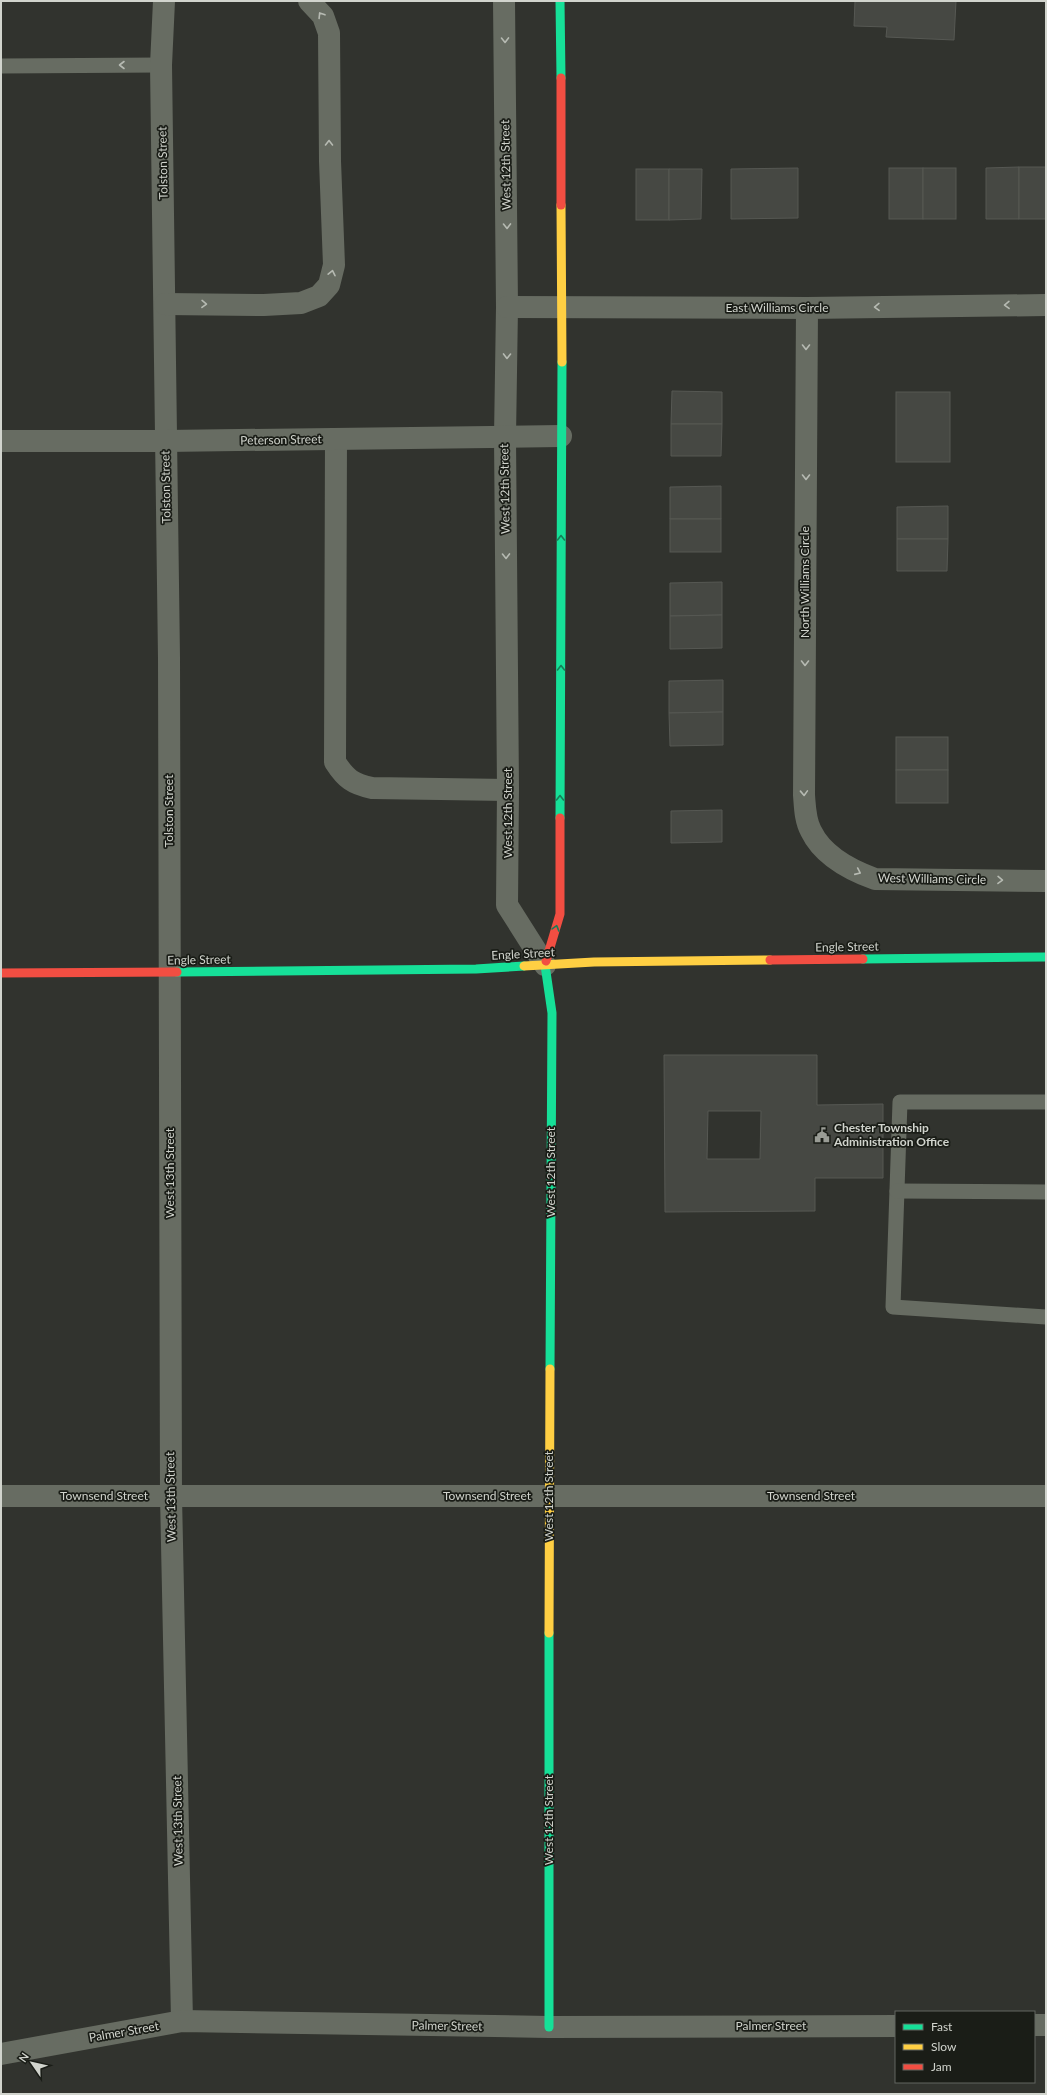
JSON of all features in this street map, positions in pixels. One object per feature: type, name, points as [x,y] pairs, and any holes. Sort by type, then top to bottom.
[{"type":"street","name":"Tolston Street","points":[[164,1],[161,65],[169,658],[169,973]]},
{"type":"street","points":[[165,304],[264,305],[301,303],[319,296],[329,285],[334,265],[330,160],[329,33],[324,16],[309,1]]},
{"type":"street","name":"West 12th Street","points":[[504,1],[508,307],[505,437],[508,790],[507,905],[545,965],[552,1013],[549,1496],[549,2027]]},
{"type":"street","name":"West 12th Street","points":[[545,965],[560,914],[562,307],[560,1]]},
{"type":"street","name":"East Williams Circle","points":[[508,307],[807,308],[1046,305]]},
{"type":"street","name":"North Williams Circle","points":[[807,308],[804,795],[807,821],[811,832],[825,851]]},
{"type":"street","name":"Peterson Street","points":[[1,441],[166,441],[561,436]]},
{"type":"street","points":[[336,439],[335,762],[344,776],[358,785],[372,788],[508,790]]},
{"type":"street","name":"West Williams Circle","points":[[825,851],[853,871],[875,879],[1046,881]]},
{"type":"street","name":"Engle Street","points":[[1,973],[169,973],[476,969],[594,962],[1046,957]]},
{"type":"street","name":"West 13th Street","points":[[169,973],[171,1496],[182,2021]]},
{"type":"street","name":"Townsend Street","points":[[1,1496],[1046,1496]]},
{"type":"street","name":"Palmer Street","points":[[1,2054],[182,2021],[549,2027],[895,2026]]},
{"type":"street","points":[[1035,2025],[1046,2025]]},
{"type":"lane","points":[[1,66],[161,65]]},
{"type":"lane","points":[[1046,1102],[900,1102],[893,1307],[1046,1317]]},
{"type":"lane","points":[[897,1191],[1046,1192]]},
{"type":"building","points":[[855,1],[956,1],[954,40],[886,37],[887,27],[854,26]]},
{"type":"building","points":[[1019,167],[1019,219],[986,219],[986,168]]},
{"type":"building","points":[[1019,167],[1046,167],[1046,219],[1019,219]]},
{"type":"building","points":[[798,168],[798,218],[731,219],[731,169]]},
{"type":"building","points":[[889,168],[923,168],[923,219],[889,219]]},
{"type":"building","points":[[923,168],[956,168],[956,219],[923,219]]},
{"type":"building","points":[[636,169],[669,169],[669,220],[636,220]]},
{"type":"building","points":[[669,169],[702,169],[701,219],[669,220]]},
{"type":"building","points":[[672,391],[722,392],[722,424],[671,424]]},
{"type":"building","points":[[896,392],[950,392],[950,462],[896,462]]},
{"type":"building","points":[[671,424],[722,424],[721,456],[671,456]]},
{"type":"building","points":[[721,486],[721,519],[670,519],[670,487]]},
{"type":"building","points":[[948,506],[948,539],[897,539],[897,507]]},
{"type":"building","points":[[670,519],[721,519],[721,552],[670,552]]},
{"type":"building","points":[[897,539],[948,539],[947,571],[897,571]]},
{"type":"building","points":[[722,582],[722,615],[670,616],[670,583]]},
{"type":"building","points":[[722,615],[722,648],[670,649],[670,616]]},
{"type":"building","points":[[723,680],[723,712],[669,713],[669,681]]},
{"type":"building","points":[[723,712],[723,745],[670,746],[669,713]]},
{"type":"building","points":[[896,737],[948,737],[948,770],[896,770]]},
{"type":"building","points":[[896,770],[948,770],[948,803],[896,803]]},
{"type":"building","points":[[722,810],[722,842],[671,843],[671,811]]},
{"type":"building","name":"Chester Township Administration Office","points":[[664,1055],[817,1055],[817,1105],[883,1104],[883,1178],[815,1178],[815,1211],[665,1212]],"holes":[[[708,1111],[761,1111],[760,1159],[707,1159]]]},
{"type":"traffic: fast","points":[[560,1],[561,78]]},
{"type":"traffic: fast","points":[[560,818],[562,362]]},
{"type":"traffic: fast","points":[[863,959],[1046,957]]},
{"type":"traffic: fast","points":[[546,961],[545,965],[552,1013],[550,1369]]},
{"type":"traffic: fast","points":[[177,972],[476,969],[524,966]]},
{"type":"traffic: fast","points":[[549,1633],[549,2027]]},
{"type":"traffic: slow","points":[[561,205],[562,362]]},
{"type":"traffic: slow","points":[[524,966],[594,962],[770,960]]},
{"type":"traffic: slow","points":[[549,1633],[550,1369]]},
{"type":"traffic: jam","points":[[561,78],[561,205]]},
{"type":"traffic: jam","points":[[546,961],[560,914],[560,818]]},
{"type":"traffic: jam","points":[[770,960],[863,959]]},
{"type":"traffic: jam","points":[[1,973],[177,972]]},
{"type":"place","name":"Chester Township Administration Office","points":[[822,1135]]}]
